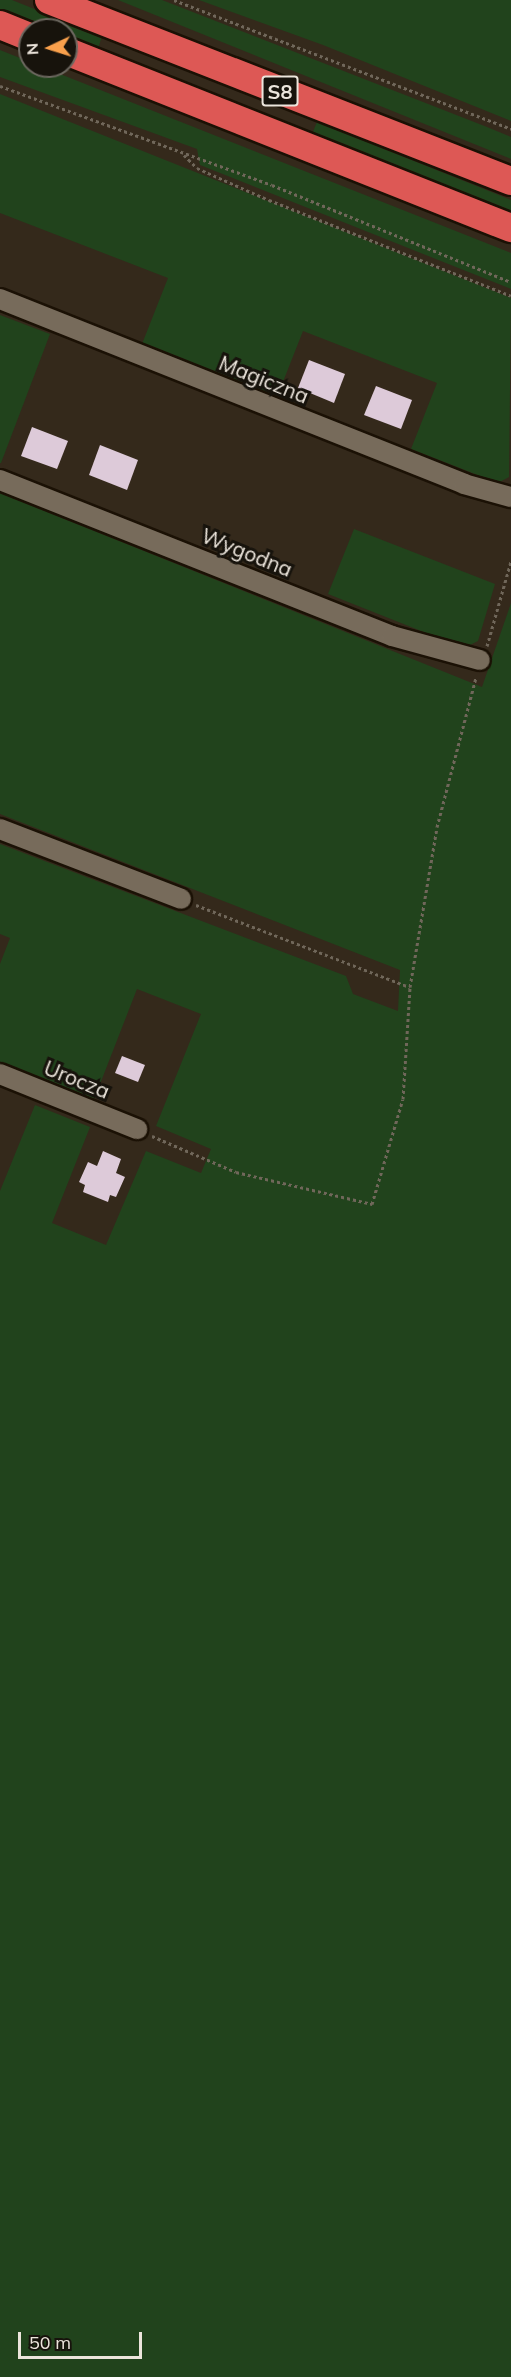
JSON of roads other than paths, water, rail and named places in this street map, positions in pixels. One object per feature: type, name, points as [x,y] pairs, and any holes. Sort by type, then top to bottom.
[{"type":"highway","name":"S8","points":[[49,0],[511,181]]},
{"type":"highway","points":[[0,25],[18,32]]},
{"type":"highway","name":"S8","points":[[78,56],[511,228]]},
{"type":"street","name":"Magiczna","points":[[0,299],[464,484],[511,497]]},
{"type":"street","name":"Wygodna","points":[[0,480],[392,636],[480,660]]},
{"type":"street","points":[[0,829],[180,899]]},
{"type":"street","name":"Urocza","points":[[0,1074],[137,1129]]}]
